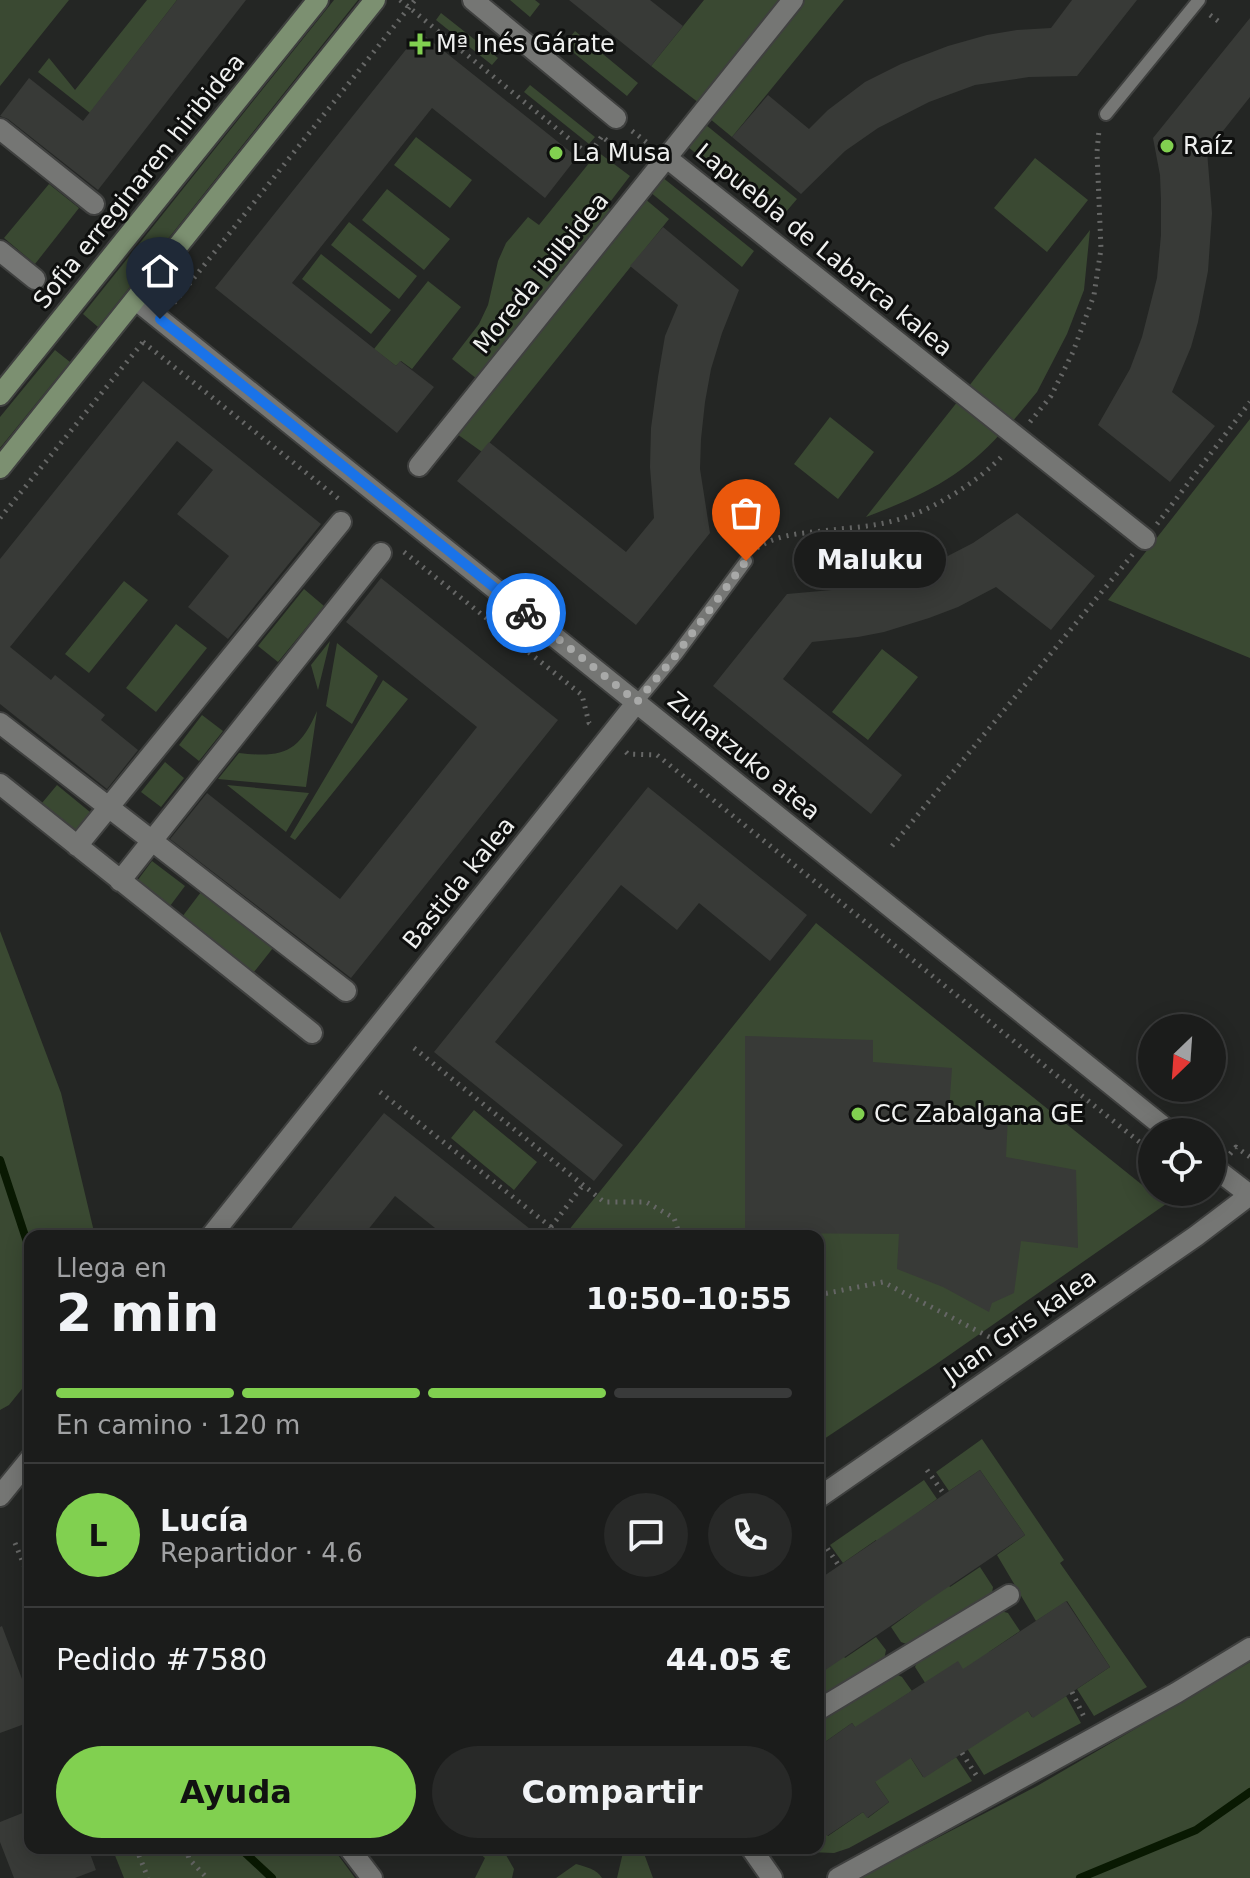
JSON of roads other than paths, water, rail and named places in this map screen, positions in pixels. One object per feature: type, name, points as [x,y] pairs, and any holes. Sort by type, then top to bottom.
[{"type":"main road","name":"Sofia erreginaren hiribidea","points":[[0,395],[318,0]]},
{"type":"main road","points":[[0,468],[375,0]]},
{"type":"street","points":[[473,0],[614,116]]},
{"type":"street","name":"Moreda ibilbidea","points":[[419,466],[793,0]]},
{"type":"street","points":[[0,129],[94,204]]},
{"type":"street","name":"Lapuebla de Labarca kalea","points":[[667,158],[1145,539]]},
{"type":"street","points":[[0,251],[35,279]]},
{"type":"street","name":"Zuhatzuko atea","points":[[136,300],[1153,1118]]},
{"type":"street","points":[[77,846],[344,514]]},
{"type":"street","points":[[120,881],[388,549]]},
{"type":"street","name":"Bastida kalea","points":[[216,1230],[637,702]]},
{"type":"street","points":[[0,723],[346,991]]},
{"type":"street","points":[[0,784],[312,1033]]},
{"type":"street","points":[[1226,1177],[1250,1195]]},
{"type":"street","name":"Juan Gris kalea","points":[[824,1494],[1196,1236],[1250,1195]]},
{"type":"street","points":[[0,1496],[24,1466]]},
{"type":"street","points":[[824,1706],[1009,1595]]},
{"type":"street","points":[[838,1878],[1176,1693],[1250,1648]]},
{"type":"street","points":[[354,1854],[372,1878]]},
{"type":"street","points":[[755,1854],[772,1878]]},
{"type":"lane","points":[[1106,114],[1199,0]]},
{"type":"lane","name":"Bastida kalea","points":[[637,702],[746,561]]},
{"type":"waterway","points":[[0,1160],[24,1233]]},
{"type":"waterway","points":[[1080,1878],[1196,1830],[1250,1792]]},
{"type":"waterway","points":[[246,1854],[272,1878]]},
{"type":"place","name":"Mª Inés Gárate","points":[[420,44]]},
{"type":"place","name":"Raíz","points":[[1167,146]]},
{"type":"place","name":"La Musa","points":[[556,153]]},
{"type":"place","name":"Maluku","points":[[746,561]]},
{"type":"place","name":"CC Zabalgana GE","points":[[858,1114]]}]
